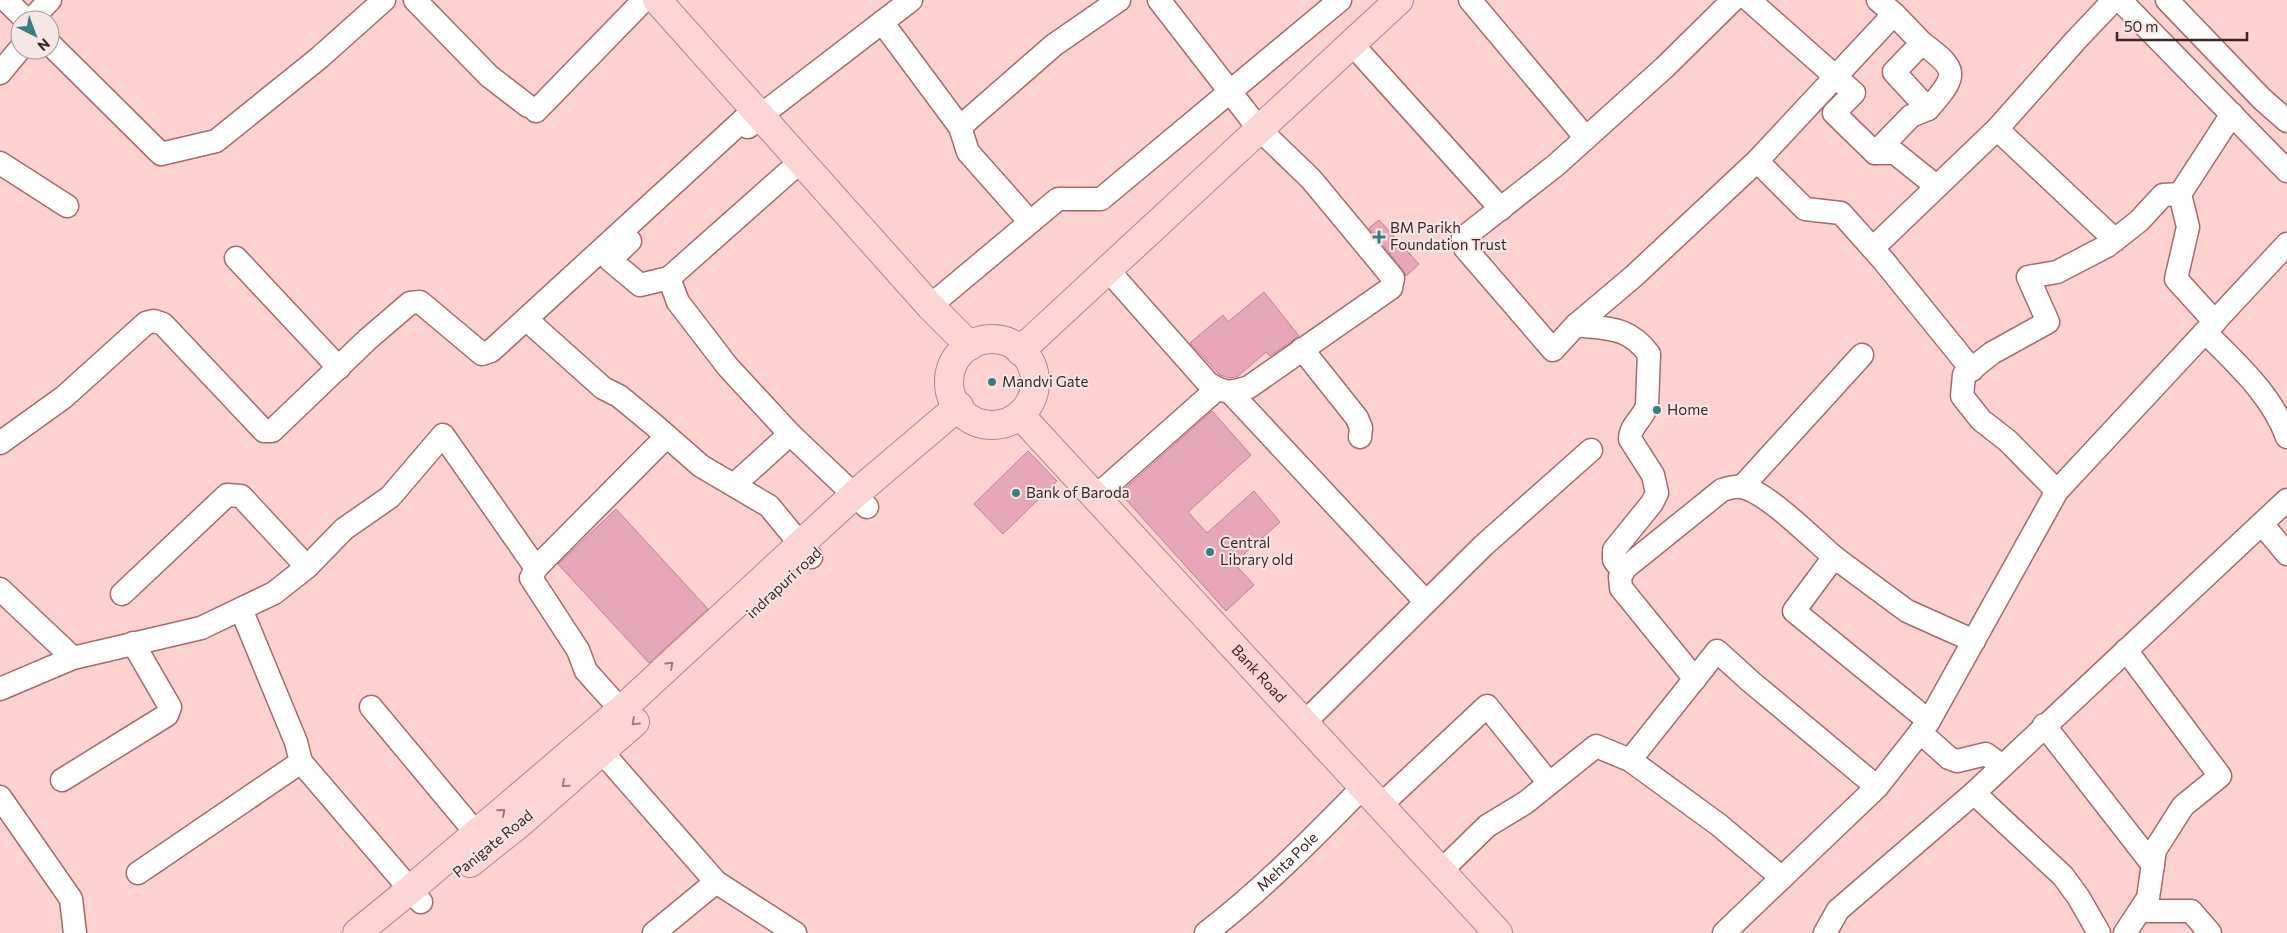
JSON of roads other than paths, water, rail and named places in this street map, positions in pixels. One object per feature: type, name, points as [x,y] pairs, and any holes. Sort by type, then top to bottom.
[{"type":"main road","points":[[657,0],[930,306],[970,346]]},
{"type":"main road","points":[[1020,352],[1399,0]]},
{"type":"main road","points":[[991,339],[1004,340],[1025,354],[1032,366],[1035,379],[1034,392],[1029,405],[1020,415],[1008,422],[994,425],[976,423],[952,398],[950,376],[953,364],[970,346],[979,341],[991,339]]},
{"type":"main road","name":"indrapuri road","points":[[602,752],[806,551],[964,412]]},
{"type":"main road","name":"Bank Road","points":[[1020,415],[1498,933]]},
{"type":"main road","points":[[483,841],[621,710],[806,551]]},
{"type":"main road","name":"Panigate Road","points":[[381,933],[416,896],[483,841],[602,752]]},
{"type":"main road","points":[[357,933],[416,896]]},
{"type":"street","points":[[6,0],[16,10]]},
{"type":"street","points":[[40,10],[50,0]]},
{"type":"street","points":[[60,54],[161,154],[216,141],[319,58],[384,0]]},
{"type":"street","points":[[415,0],[490,76],[532,109],[644,0]]},
{"type":"street","points":[[0,442],[64,397],[146,323],[163,324],[264,431],[272,431],[410,303],[420,302],[482,354],[491,351],[757,113],[911,0]]},
{"type":"street","points":[[960,126],[1054,45],[1119,0]]},
{"type":"street","points":[[1095,497],[1224,391],[1249,387],[1391,288],[1392,278],[1310,179],[1259,129],[1159,0]]},
{"type":"street","points":[[1470,0],[1586,138]]},
{"type":"street","points":[[1733,0],[1665,67],[1586,138],[1463,238],[1465,248],[1553,350],[1576,325],[1634,276],[1757,161],[1837,76],[1886,7],[1922,43],[1944,59],[1949,67],[1948,86],[1928,109],[1911,116],[1875,153]]},
{"type":"street","points":[[1749,0],[1854,93],[1834,113],[1875,153],[1895,153],[1936,186]]},
{"type":"street","points":[[1873,248],[1997,129],[2069,47],[2114,0]]},
{"type":"street","points":[[2120,0],[2287,171]]},
{"type":"street","points":[[2167,0],[2262,99],[2287,121]]},
{"type":"street","points":[[930,306],[1058,198],[1101,199],[1231,92],[1326,4]]},
{"type":"street","points":[[882,22],[960,126],[968,152],[1030,222]]},
{"type":"street","points":[[1922,43],[1894,72],[1928,109]]},
{"type":"street","points":[[1352,44],[1501,209]]},
{"type":"street","points":[[0,73],[11,60]]},
{"type":"street","points":[[757,113],[610,260],[640,285],[669,278],[801,161]]},
{"type":"street","points":[[2232,114],[2180,194],[2188,226],[2176,279],[2243,371],[2272,404],[2281,420],[2287,437]]},
{"type":"street","points":[[1997,129],[2115,240]]},
{"type":"street","points":[[1757,161],[1805,209],[1841,213],[1873,248],[1972,370]]},
{"type":"street","points":[[0,163],[67,206]]},
{"type":"street","points":[[2057,491],[2008,440],[1981,420],[1962,396],[1964,376],[1992,353],[2048,322],[2028,277],[2057,272],[2115,240],[2140,221],[2163,195],[2180,194]]},
{"type":"street","points":[[1724,933],[1878,787],[1925,727],[2057,491],[2287,244]]},
{"type":"street","points":[[236,258],[339,368]]},
{"type":"street","points":[[1108,270],[1208,383],[1224,391],[1426,602]]},
{"type":"street","points":[[669,278],[678,302],[728,367],[790,434],[861,501]]},
{"type":"street","points":[[526,319],[603,388],[619,396],[701,466],[769,506],[806,551]]},
{"type":"street","points":[[1576,325],[1617,330],[1634,336],[1649,354],[1646,412],[1630,432],[1630,438],[1654,475],[1656,493],[1652,503],[1614,550],[1614,560],[1622,572]]},
{"type":"street","points":[[1302,350],[1357,418],[1361,428],[1360,437]]},
{"type":"street","points":[[1742,487],[1862,355]]},
{"type":"street","points":[[734,485],[790,434]]},
{"type":"street","points":[[0,689],[73,658],[201,628],[274,592],[307,567],[344,529],[390,497],[443,435],[536,568]]},
{"type":"street","points":[[621,710],[586,671],[578,650],[531,578],[536,568],[667,436]]},
{"type":"street","points":[[1304,723],[1484,544],[1591,450]]},
{"type":"street","points":[[1695,679],[1621,588],[1620,577],[1622,572],[1722,490],[1742,487],[1760,494],[1834,557],[1907,611],[1974,641]]},
{"type":"street","points":[[122,594],[227,495],[241,496],[307,567]]},
{"type":"street","points":[[1825,933],[1838,910],[1974,793],[2044,725],[2287,500]]},
{"type":"street","points":[[2262,524],[2287,554]]},
{"type":"street","points":[[1834,557],[1794,611],[1925,727],[1949,758],[1957,761],[1986,754],[2002,766]]},
{"type":"street","points":[[0,589],[73,658]]},
{"type":"street","points":[[241,609],[296,742],[302,762],[416,896]]},
{"type":"street","points":[[62,780],[167,715],[170,711],[170,706],[133,643]]},
{"type":"street","points":[[1630,760],[1717,650],[1750,681],[1878,787]]},
{"type":"street","points":[[2125,933],[2148,898],[2155,850],[2183,806],[2220,776],[2126,650]]},
{"type":"street","name":"Mehta Pole","points":[[1206,933],[1243,905],[1308,844],[1488,706],[1549,784]]},
{"type":"street","points":[[371,707],[483,841]]},
{"type":"street","points":[[2044,725],[2153,865]]},
{"type":"street","points":[[1441,871],[1487,826],[1525,803],[1596,746],[1630,760],[1719,825],[1782,878]]},
{"type":"street","points":[[602,752],[716,882],[766,925],[795,933]]},
{"type":"street","points":[[138,873],[208,828],[302,762]]},
{"type":"street","points":[[1974,793],[2063,876],[2079,898],[2099,933]]},
{"type":"street","points":[[0,797],[71,899],[75,933]]},
{"type":"street","points":[[654,933],[716,882]]},
{"type":"street","points":[[2140,911],[2191,911],[2210,933]]},
{"type":"place","name":"BM Parikh Foundation Trust","points":[[1379,237]]},
{"type":"place","name":"Mandvi Gate","points":[[992,382]]},
{"type":"place","name":"Home","points":[[1657,410]]},
{"type":"place","name":"Bank of Baroda","points":[[1016,493]]},
{"type":"place","name":"Central Library old","points":[[1210,552]]}]
